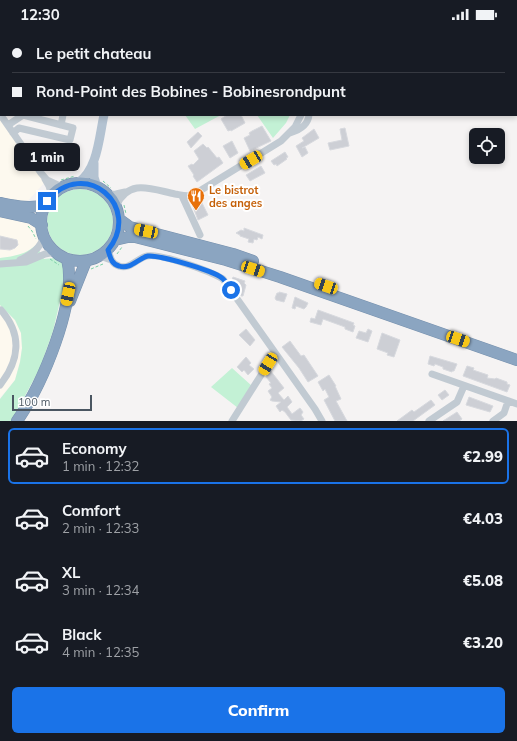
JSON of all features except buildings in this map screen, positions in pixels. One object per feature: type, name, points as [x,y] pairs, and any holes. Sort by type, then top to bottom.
[{"type":"highway","points":[[123,219],[115,240],[106,255],[86,261],[67,259],[55,252],[47,242],[43,230],[42,214],[45,205],[58,185],[77,179],[118,197],[123,219],[130,227],[233,254],[517,353]]},
{"type":"highway","points":[[0,203],[28,208],[45,205]]},
{"type":"highway","points":[[0,211],[29,222],[43,230]]},
{"type":"highway","points":[[115,240],[128,236],[135,237],[226,260],[517,360]]},
{"type":"highway","points":[[17,421],[42,377],[50,358],[64,312],[69,278],[67,259]]},
{"type":"highway","points":[[64,312],[73,295],[86,261]]},
{"type":"main road","points":[[77,179],[87,175],[94,160],[104,116]]},
{"type":"main road","points":[[94,160],[94,174],[97,187]]},
{"type":"street","points":[[1,116],[43,176],[49,186],[52,196]]},
{"type":"street","points":[[8,125],[23,116],[47,118],[61,125],[73,128],[70,140],[19,128],[13,133]]},
{"type":"street","points":[[61,125],[63,116]]},
{"type":"street","points":[[118,197],[133,188],[141,187],[182,196],[196,194],[281,141],[295,126],[300,116]]},
{"type":"street","points":[[289,133],[303,127],[309,116]]},
{"type":"street","points":[[43,176],[46,180],[58,185]]},
{"type":"street","points":[[182,196],[200,235]]},
{"type":"street","points":[[14,262],[40,247],[43,230]]},
{"type":"street","points":[[0,264],[26,262],[45,254],[55,252]]},
{"type":"street","points":[[106,255],[119,266],[128,267],[145,256],[156,256],[201,268],[214,273],[223,279],[322,421]]},
{"type":"street","points":[[0,311],[9,320],[15,336],[16,351],[9,374],[0,385]]},
{"type":"street","points":[[232,421],[275,353]]},
{"type":"street","points":[[432,374],[517,404]]},
{"type":"street","points":[[429,421],[458,402],[464,386]]},
{"type":"street","points":[[493,421],[504,413],[508,401]]},
{"type":"path","points":[[94,174],[99,175],[104,183],[116,190],[123,219]]},
{"type":"path","points":[[58,185],[77,179]]},
{"type":"shaded area","points":[[0,118],[47,180],[26,203],[0,197]]},
{"type":"shaded area","points":[[0,215],[23,220],[36,226],[39,232],[39,240],[36,245],[29,251],[19,256],[0,258]]},
{"type":"shaded area","points":[[0,305],[15,320],[21,333],[22,348],[15,380],[0,398]]},
{"type":"green space","points":[[186,116],[219,116],[195,129]]},
{"type":"green space","points":[[258,116],[290,116],[286,123],[273,138]]},
{"type":"green space","points":[[80,189],[93,192],[103,199],[110,209],[113,222],[110,235],[103,245],[93,252],[80,255],[67,252],[57,245],[50,235],[47,222],[50,209],[57,199],[67,192]]},
{"type":"green space","points":[[36,245],[44,259],[54,258],[63,263],[65,280],[53,331],[40,368],[11,421],[0,421],[0,399],[15,380],[22,348],[21,333],[15,320],[0,305],[0,258],[15,256]]},
{"type":"green space","points":[[232,368],[252,386],[238,408],[211,387]]},
{"type":"place","name":"Le bistrot des anges","points":[[196,211]]},
{"type":"route","points":[[47,201],[62,187],[70,184],[88,184],[97,187],[108,194],[116,206],[118,214],[119,224],[117,235],[108,250],[111,260],[115,264],[128,267],[145,256],[156,256],[214,273],[223,279],[231,290]]}]
